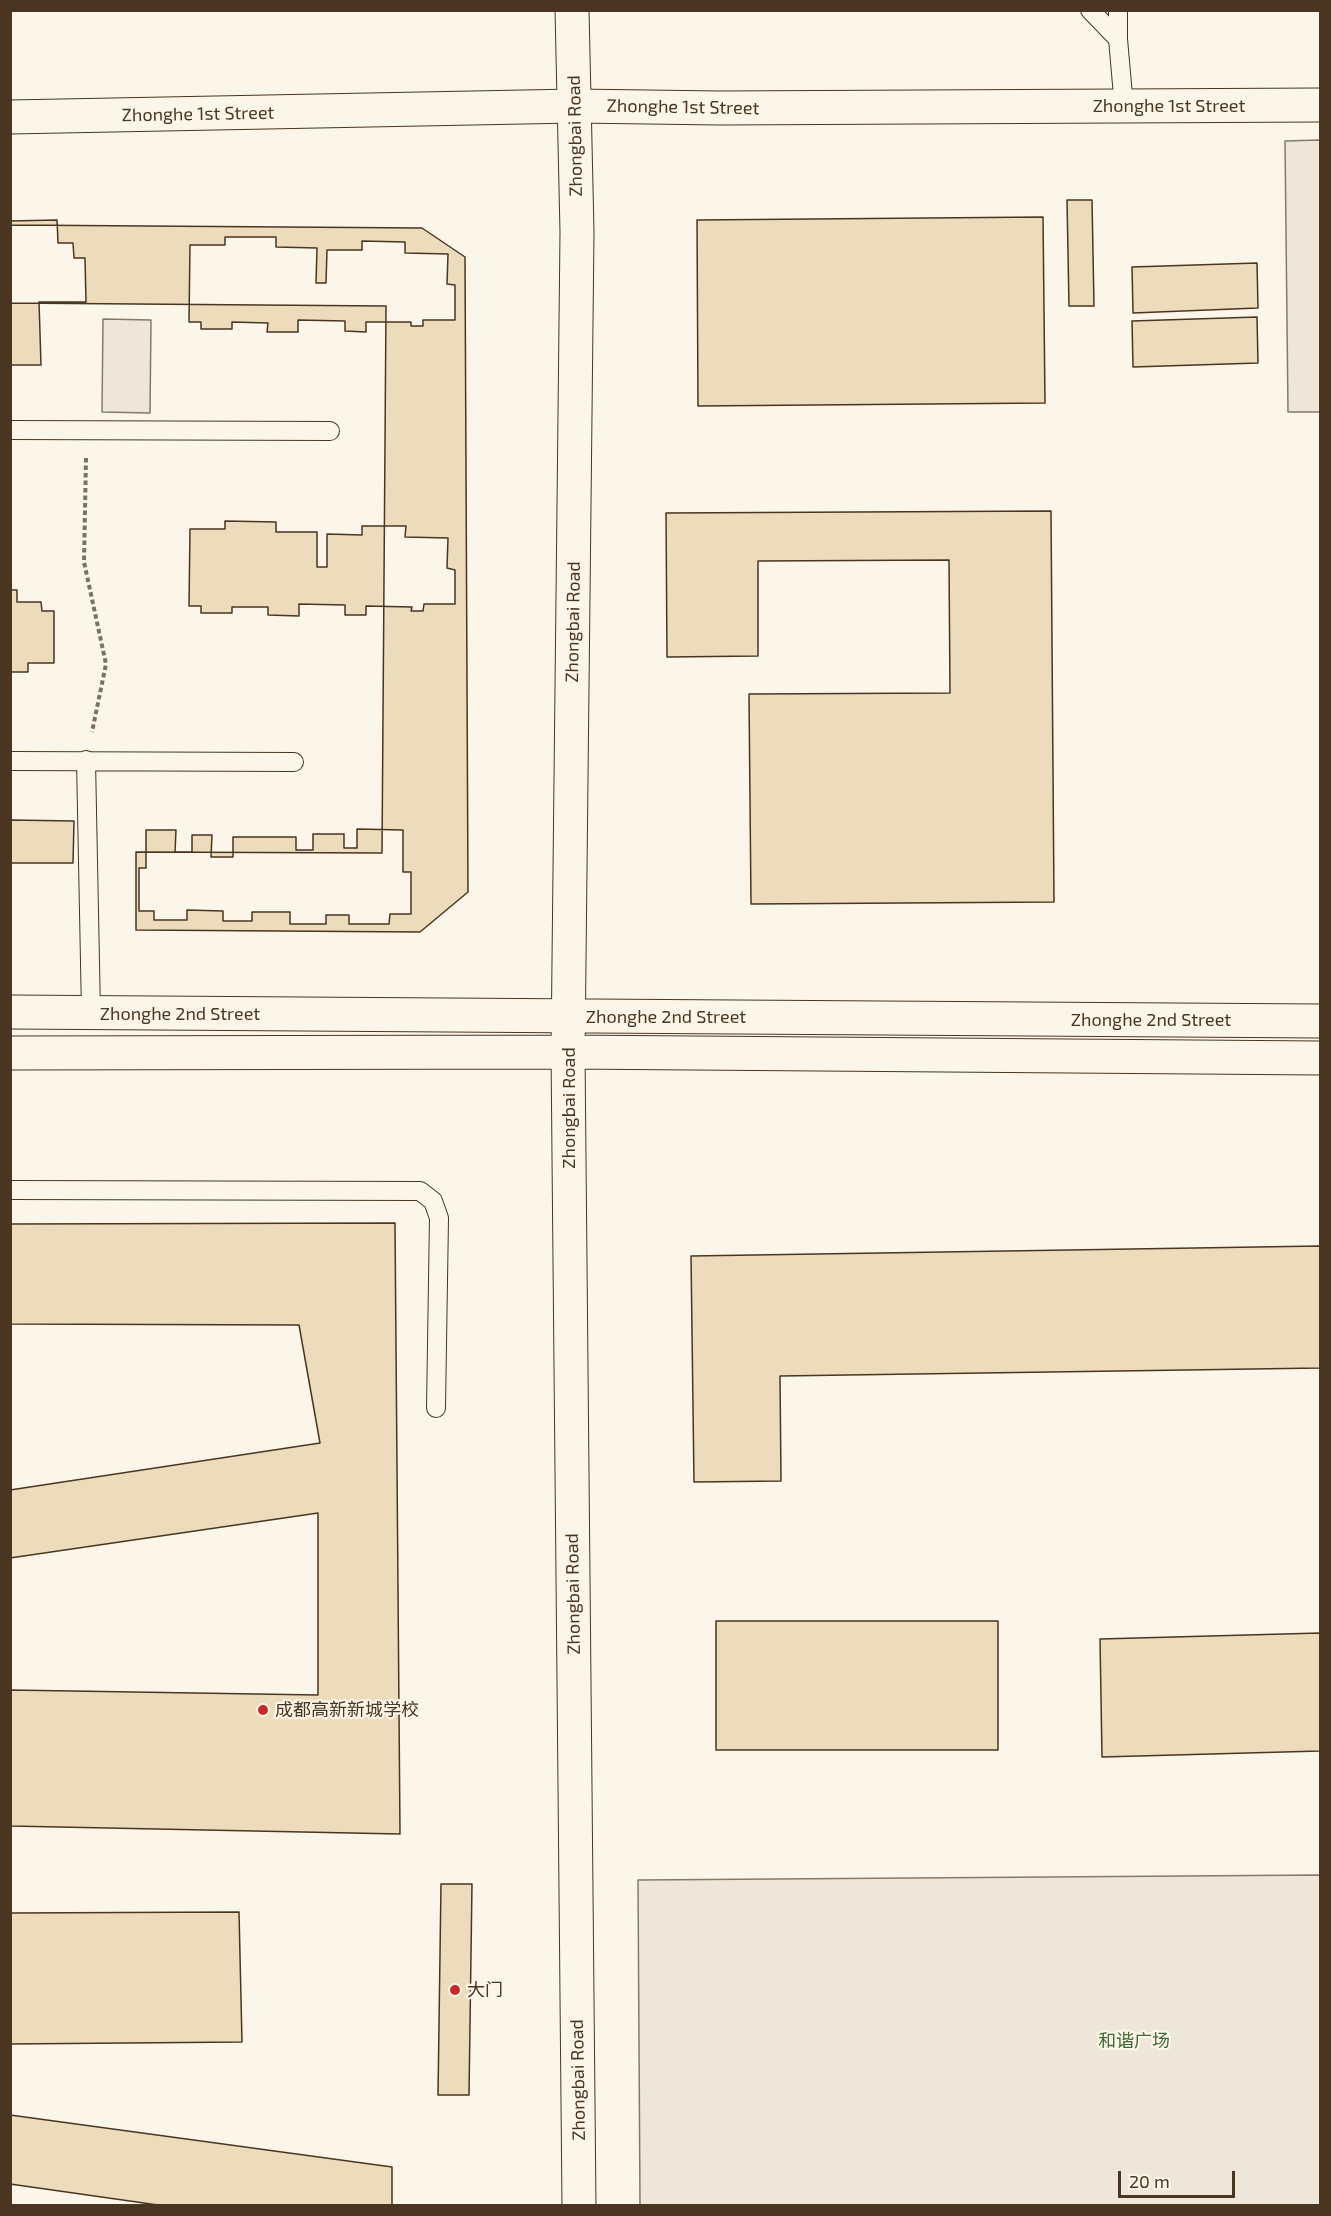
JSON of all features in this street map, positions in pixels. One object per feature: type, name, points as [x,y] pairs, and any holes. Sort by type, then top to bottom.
[{"type":"street","name":"Zhongbai Road","points":[[572,10],[577,232],[568,1052],[579,2205]]},
{"type":"street","name":"Zhonghe 1st Street","points":[[10,117],[575,106],[720,108],[1320,105]]},
{"type":"street","name":"Zhonghe 2nd Street","points":[[10,1012],[1320,1022]]},
{"type":"street","name":"Zhonghe 2nd Street","points":[[10,1053],[568,1052],[1320,1058]]},
{"type":"lane","points":[[1090,10],[1118,39]]},
{"type":"lane","points":[[1118,10],[1124,107]]},
{"type":"lane","points":[[10,430],[330,431]]},
{"type":"lane","points":[[86,760],[91,1013]]},
{"type":"lane","points":[[10,761],[294,762]]},
{"type":"lane","points":[[10,1190],[420,1191],[433,1201],[439,1218],[436,1408]]},
{"type":"path","points":[[86,430],[84,562],[106,664],[86,760]]},
{"type":"green space","points":[[1320,140],[1320,412],[1288,412],[1285,141]]},
{"type":"green space","points":[[103,319],[151,320],[150,413],[102,412]]},
{"type":"green space","name":"和谐广场","points":[[1320,1875],[1320,2205],[640,2205],[638,1880]]},
{"type":"building","points":[[1067,200],[1092,200],[1094,306],[1069,306]]},
{"type":"building","points":[[1043,217],[1045,403],[698,406],[697,220]]},
{"type":"building","points":[[57,220],[58,243],[73,243],[74,258],[85,258],[86,302],[39,302],[41,365],[10,365],[10,221]]},
{"type":"building","points":[[10,225],[422,228],[465,257],[468,892],[420,932],[136,930],[136,852],[382,853],[386,306],[10,303]]},
{"type":"building","points":[[225,237],[276,237],[276,247],[317,248],[316,283],[326,283],[327,250],[362,250],[362,241],[405,242],[405,253],[448,254],[447,284],[455,285],[455,320],[423,320],[423,326],[411,326],[411,322],[366,322],[366,332],[345,331],[345,321],[298,320],[298,332],[267,332],[268,323],[232,322],[232,329],[201,329],[201,322],[189,322],[190,245],[225,245]]},
{"type":"building","points":[[1257,263],[1258,308],[1133,313],[1132,267]]},
{"type":"building","points":[[1257,317],[1258,363],[1133,367],[1132,321]]},
{"type":"building","points":[[1051,511],[1054,902],[751,904],[749,694],[950,693],[949,560],[758,561],[758,656],[667,657],[666,513]]},
{"type":"building","points":[[225,521],[276,522],[276,532],[317,532],[317,567],[327,567],[327,534],[362,535],[362,526],[406,526],[405,537],[448,538],[447,568],[455,570],[455,604],[424,604],[423,611],[411,611],[412,607],[366,606],[366,615],[345,615],[345,605],[299,604],[299,616],[268,615],[268,607],[232,607],[232,613],[201,613],[201,606],[189,606],[190,529],[225,529]]},
{"type":"building","points":[[10,590],[17,590],[17,602],[41,602],[42,611],[54,611],[54,663],[28,663],[28,672],[10,672]]},
{"type":"building","points":[[10,820],[74,821],[73,863],[10,863]]},
{"type":"building","points":[[357,829],[403,830],[403,872],[411,872],[411,914],[390,914],[389,924],[349,924],[349,915],[326,915],[326,924],[290,924],[290,912],[252,912],[252,921],[223,921],[223,911],[187,910],[187,920],[154,920],[154,911],[139,911],[139,868],[146,868],[146,830],[176,830],[175,852],[192,852],[192,835],[212,835],[211,857],[233,857],[233,837],[296,837],[296,850],[313,850],[313,834],[344,834],[344,848],[357,848]]},
{"type":"building","points":[[395,1223],[400,1834],[10,1826],[10,1690],[318,1695],[318,1513],[10,1558],[10,1490],[320,1443],[299,1325],[10,1324],[10,1224]]},
{"type":"building","points":[[1320,1246],[1320,1368],[780,1376],[781,1481],[694,1482],[691,1256]]},
{"type":"building","points":[[716,1621],[998,1621],[998,1750],[716,1750]]},
{"type":"building","points":[[1320,1633],[1320,1751],[1102,1757],[1100,1639]]},
{"type":"building","name":"大门","points":[[441,1884],[472,1884],[469,2095],[438,2095]]},
{"type":"building","points":[[239,1912],[242,2042],[10,2044],[10,1913]]},
{"type":"building","points":[[10,2115],[392,2167],[392,2206],[165,2206],[10,2184]]},
{"type":"place","name":"成都高新新城学校","points":[[263,1710]]},
{"type":"place","name":"大门","points":[[455,1990]]}]
